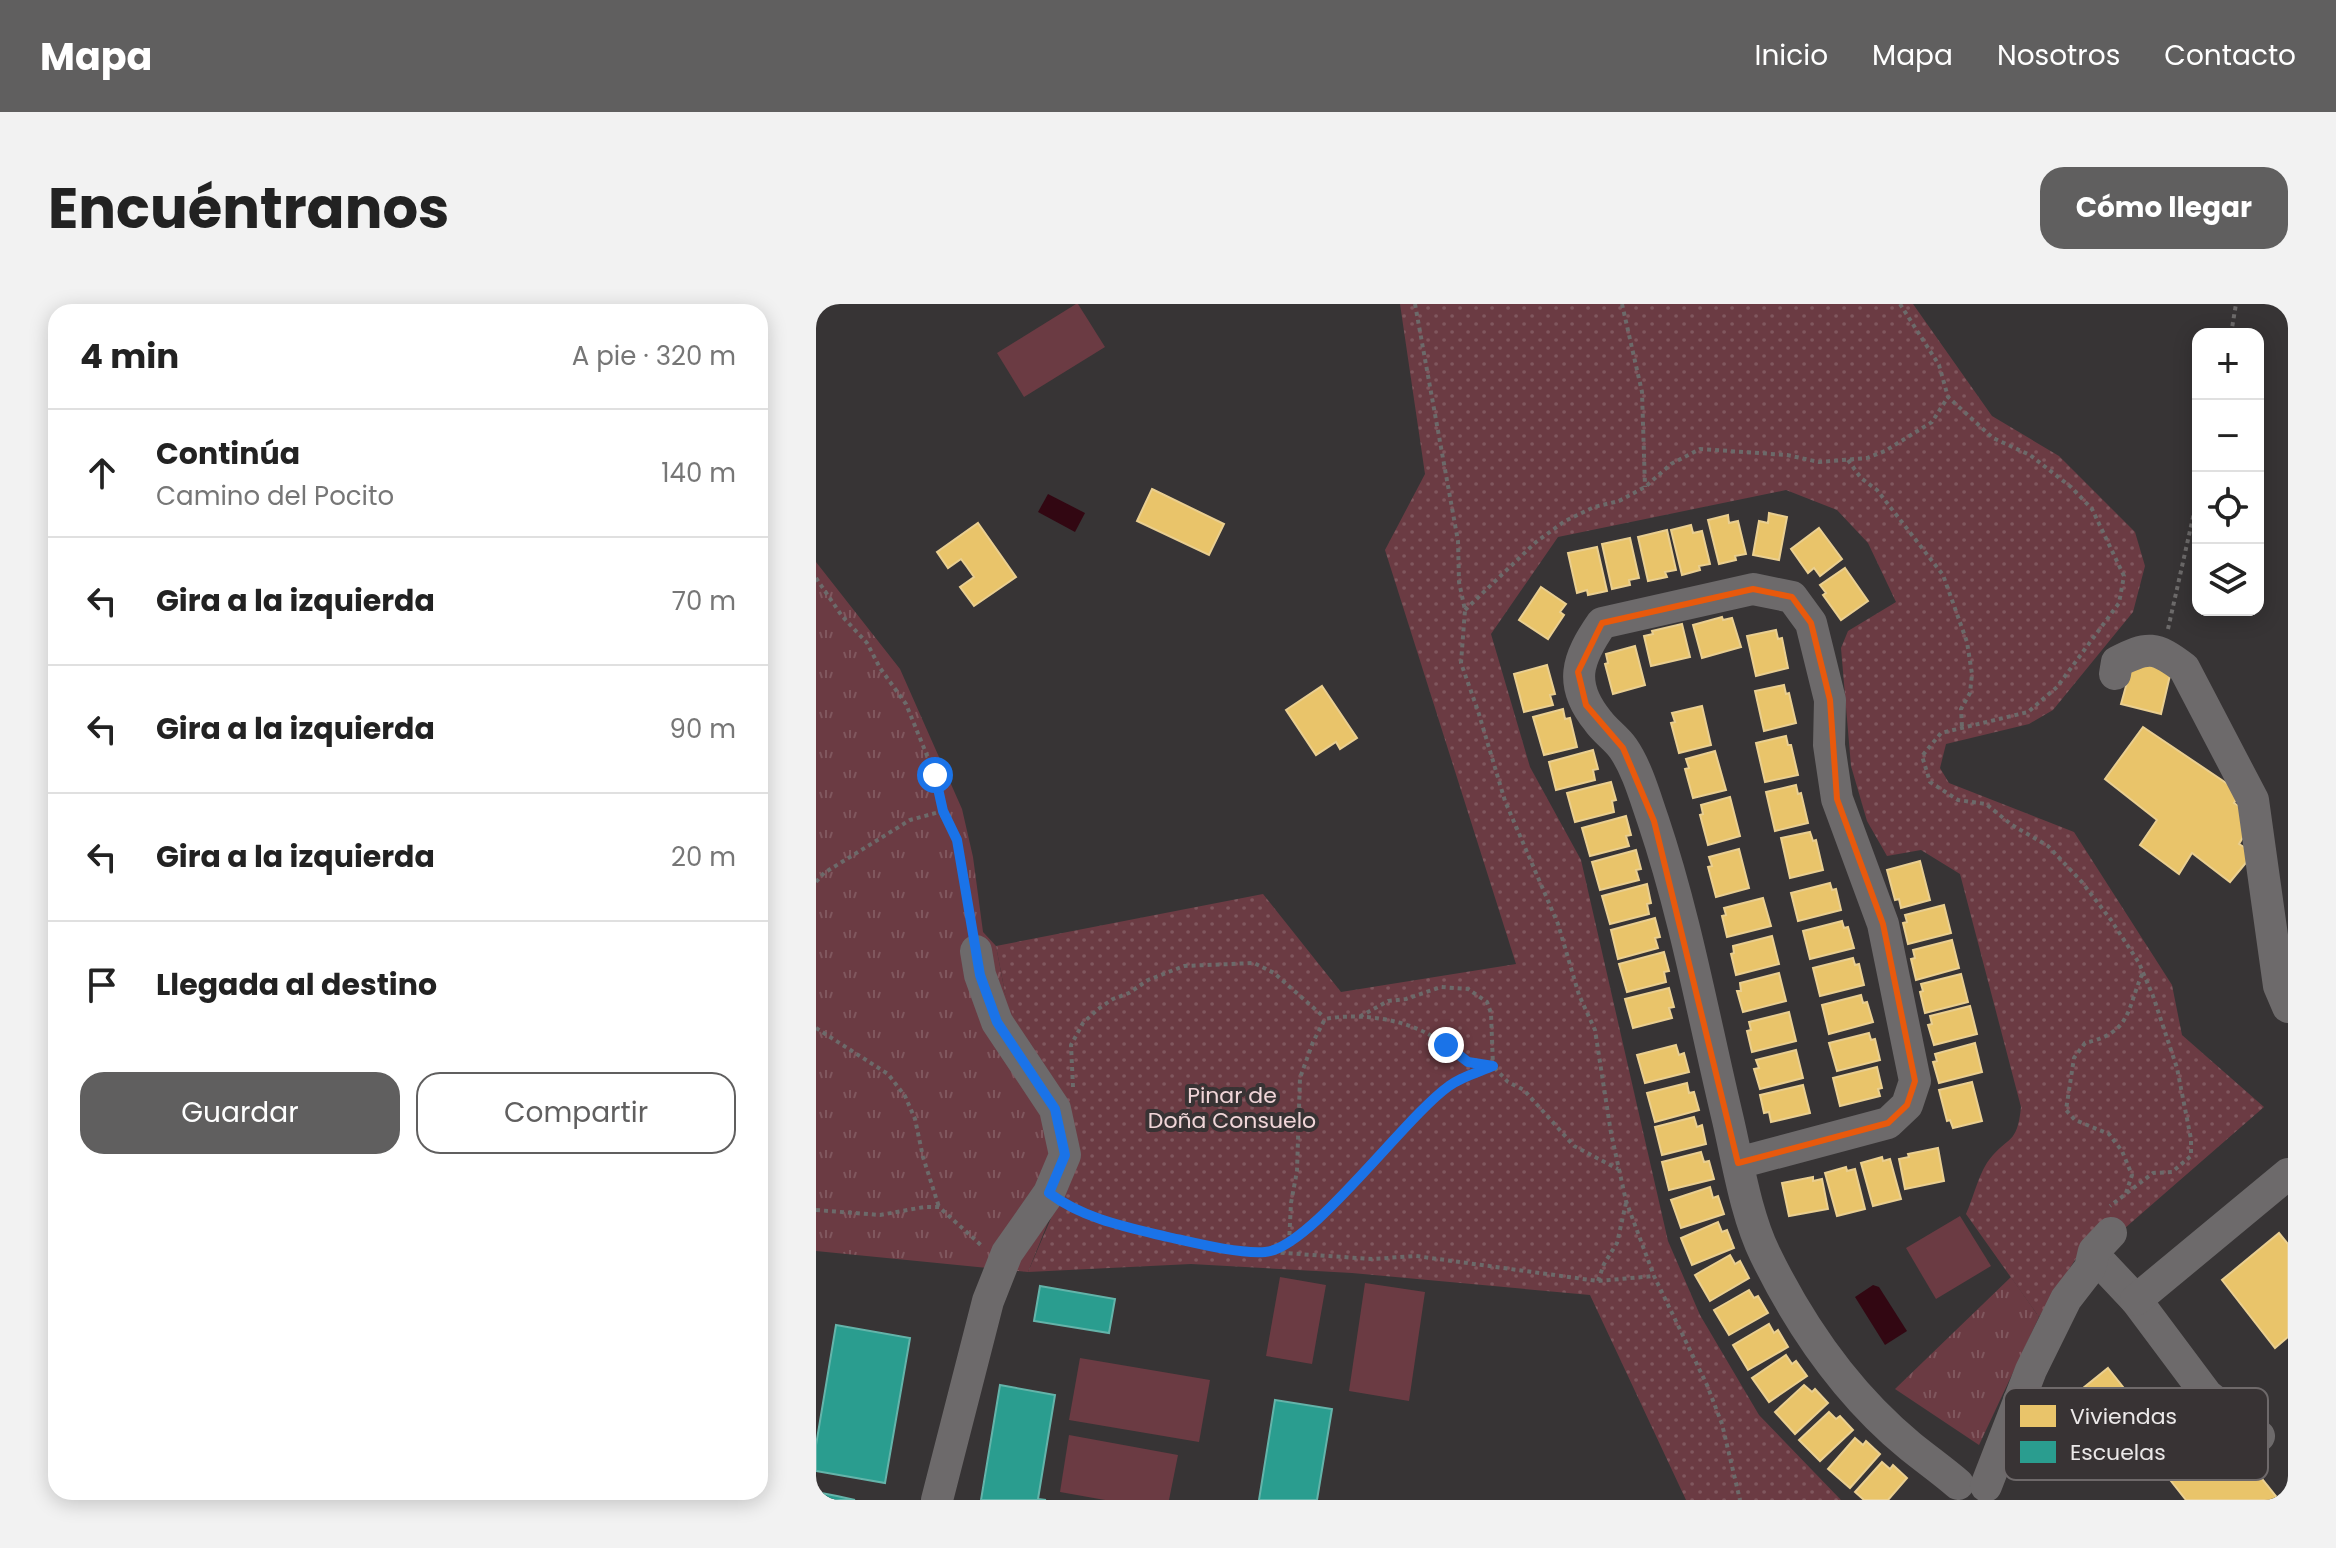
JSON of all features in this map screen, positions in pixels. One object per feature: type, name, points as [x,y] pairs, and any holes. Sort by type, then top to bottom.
[{"type":"street","points":[[1738,1163],[1888,1123],[1907,1105],[1915,1081],[1883,924],[1837,799],[1829,745],[1830,700],[1811,623],[1792,597],[1753,589],[1602,623],[1584,654],[1578,672],[1580,687],[1586,705],[1623,748],[1654,821],[1676,896],[1738,1163],[1764,1251],[1808,1333],[1859,1398],[1909,1446],[1971,1492],[2004,1425]]},
{"type":"street","points":[[2115,674],[2117,662],[2140,650],[2162,653],[2184,668],[2253,800],[2279,986],[2288,1007]]},
{"type":"street","points":[[937,1500],[988,1301],[1007,1253],[1049,1193],[1065,1155],[1055,1109],[997,1022],[980,975],[976,951]]},
{"type":"street","points":[[2136,1300],[2288,1174]]},
{"type":"street","points":[[2022,1388],[2066,1299],[2090,1268],[2094,1251],[2109,1224]]},
{"type":"street","points":[[2090,1268],[2103,1265],[2136,1300],[2202,1388]]},
{"type":"path","points":[[1415,304],[1458,541],[1459,582],[1465,610],[1461,663],[1505,801],[1558,924],[1579,995],[1595,1030],[1611,1133],[1626,1201],[1654,1276],[1707,1385],[1722,1424],[1740,1500]]},
{"type":"path","points":[[1622,304],[1642,392],[1645,487]]},
{"type":"path","points":[[1900,304],[1939,365],[1948,397],[1993,438],[2030,455],[2071,487],[2092,509],[2124,576],[2119,603],[2057,687],[2028,712],[1941,733],[1922,756],[1930,782],[1958,800],[1986,804],[2012,825],[2048,846],[2081,881],[2111,920],[2143,972],[2153,996],[2177,1068],[2191,1139],[2191,1156],[2172,1172],[2153,1173],[2111,1204],[2109,1224]]},
{"type":"path","points":[[2232,328],[2236,304]]},
{"type":"path","points":[[1465,610],[1536,542],[1565,521],[1594,507],[1619,501],[1645,487],[1671,464],[1700,449],[1787,455],[1819,462],[1867,458],[1885,451],[1932,422],[1948,397]]},
{"type":"path","points":[[1848,460],[1861,478],[1877,490],[1943,575],[1967,642],[1972,674],[1970,693],[1961,709],[1962,727]]},
{"type":"path","points":[[2162,653],[2192,521]]},
{"type":"path","points":[[816,578],[842,616],[867,643],[880,668],[906,704],[935,775],[943,811],[957,840],[976,951]]},
{"type":"path","points":[[816,882],[824,873],[910,820],[943,811]]},
{"type":"path","points":[[1059,1122],[1072,1095],[1071,1045],[1083,1023],[1113,999],[1163,974],[1184,966],[1254,963],[1274,973],[1324,1017]]},
{"type":"path","points":[[2125,1196],[2132,1175],[2122,1151],[2109,1134],[2075,1120],[2066,1110],[2074,1058],[2085,1043],[2106,1038],[2122,1026],[2143,972]]},
{"type":"path","points":[[1359,1017],[1388,1001],[1406,999],[1441,987],[1468,989],[1487,1002],[1491,1013],[1493,1066]]},
{"type":"path","points":[[1289,1243],[1291,1203],[1297,1171],[1300,1078],[1325,1019],[1367,1017],[1399,1023],[1424,1032],[1468,1062],[1493,1066],[1508,1082],[1524,1090],[1574,1146],[1619,1169]]},
{"type":"path","points":[[816,1028],[888,1074],[905,1096],[915,1119],[939,1207],[978,1242]]},
{"type":"path","points":[[1267,1252],[1297,1237],[1343,1195],[1407,1123],[1450,1084],[1493,1066]]},
{"type":"path","points":[[1049,1193],[1084,1214],[1123,1227],[1205,1246],[1372,1259],[1416,1256],[1598,1281],[1654,1276]]},
{"type":"path","points":[[1598,1281],[1617,1243],[1626,1201]]},
{"type":"path","points":[[816,1210],[880,1215],[939,1207]]},
{"type":"highlighted area","points":[[1753,589],[1792,597],[1811,623],[1830,700],[1837,799],[1883,924],[1915,1081],[1907,1105],[1888,1123],[1738,1163],[1654,821],[1623,748],[1586,705],[1578,672],[1602,623]]},
{"type":"green space","points":[[1076,304],[1105,347],[1024,397],[997,353]]},
{"type":"green space","name":"Pinar de Doña Consuelo","points":[[1400,304],[1913,304],[1992,416],[2059,456],[2135,532],[2145,566],[2133,612],[2053,710],[2029,724],[1946,744],[1940,768],[1949,783],[2074,832],[2172,985],[2182,1035],[2264,1107],[2125,1228],[2114,1218],[2075,1260],[2039,1317],[1966,1214],[1985,1165],[2014,1134],[2021,1107],[1960,874],[1921,850],[1887,856],[1867,821],[1851,766],[1841,648],[1848,631],[1896,602],[1868,543],[1837,510],[1786,490],[1558,537],[1491,634],[1530,767],[1581,860],[1668,1241],[1700,1315],[1759,1415],[1841,1500],[1686,1500],[1590,1295],[1352,1273],[1191,1264],[1028,1272],[1078,1155],[1020,1034],[1005,993],[996,946],[1263,894],[1341,992],[1516,964],[1385,550],[1425,474]]},
{"type":"green space","points":[[816,562],[900,669],[962,809],[973,857],[983,932],[996,946],[1005,993],[1064,1105],[1057,1200],[1028,1272],[816,1251]]},
{"type":"green space","points":[[1960,1216],[1991,1266],[1936,1299],[1906,1248]]},
{"type":"green space","points":[[1280,1277],[1326,1285],[1312,1364],[1266,1356]]},
{"type":"green space","points":[[2011,1277],[2039,1317],[1979,1445],[1895,1389]]},
{"type":"green space","points":[[1365,1283],[1425,1292],[1409,1401],[1349,1391]]},
{"type":"green space","points":[[1080,1358],[1210,1380],[1199,1442],[1069,1420]]},
{"type":"green space","points":[[1069,1435],[1178,1455],[1169,1500],[1105,1500],[1060,1492]]},
{"type":"shaded area","points":[[1048,494],[1085,513],[1075,532],[1038,512]]},
{"type":"shaded area","points":[[1873,1285],[1879,1287],[1907,1331],[1885,1345],[1855,1297]]},
{"type":"building: Viviendas","points":[[1152,489],[1224,524],[1209,555],[1137,521]]},
{"type":"building: Viviendas","points":[[1769,513],[1787,517],[1779,560],[1753,555],[1759,521],[1768,523]]},
{"type":"building: Viviendas","points":[[1728,515],[1729,523],[1738,521],[1746,554],[1719,564],[1708,520]]},
{"type":"building: Viviendas","points":[[978,523],[1016,577],[974,606],[960,587],[974,577],[961,559],[948,568],[937,552]]},
{"type":"building: Viviendas","points":[[1691,525],[1693,533],[1702,531],[1710,564],[1682,575],[1671,530]]},
{"type":"building: Viviendas","points":[[1819,528],[1842,559],[1820,576],[1814,568],[1808,573],[1791,549]]},
{"type":"building: Viviendas","points":[[1667,530],[1676,570],[1665,572],[1667,577],[1648,581],[1638,537]]},
{"type":"building: Viviendas","points":[[1630,538],[1639,578],[1629,580],[1630,585],[1612,589],[1602,544]]},
{"type":"building: Viviendas","points":[[1597,547],[1607,591],[1588,595],[1587,590],[1577,593],[1568,553]]},
{"type":"building: Viviendas","points":[[1845,568],[1868,601],[1841,620],[1823,595],[1826,593],[1820,585]]},
{"type":"building: Viviendas","points":[[1541,587],[1566,604],[1560,612],[1564,615],[1548,639],[1519,620]]},
{"type":"building: Viviendas","points":[[1722,617],[1723,620],[1732,618],[1741,647],[1702,658],[1693,625]]},
{"type":"building: Viviendas","points":[[1682,624],[1690,657],[1651,666],[1644,636]]},
{"type":"building: Viviendas","points":[[1776,630],[1778,639],[1782,638],[1788,668],[1756,676],[1747,636]]},
{"type":"building: Viviendas","points":[[1635,646],[1645,685],[1613,694],[1605,664],[1608,663],[1606,654]]},
{"type":"building: Viviendas","points":[[2133,661],[2171,671],[2161,714],[2121,704]]},
{"type":"building: Viviendas","points":[[1547,665],[1555,694],[1550,695],[1553,705],[1524,712],[1514,674]]},
{"type":"building: Viviendas","points":[[1784,685],[1796,723],[1764,731],[1755,691]]},
{"type":"building: Viviendas","points":[[1322,686],[1357,738],[1340,749],[1336,742],[1316,755],[1286,710]]},
{"type":"building: Viviendas","points":[[1702,706],[1711,745],[1679,753],[1671,723],[1675,722],[1672,713]]},
{"type":"building: Viviendas","points":[[1563,709],[1565,719],[1570,718],[1577,747],[1544,755],[1533,717]]},
{"type":"building: Viviendas","points":[[2143,727],[2241,793],[2234,803],[2248,812],[2248,829],[2239,844],[2254,853],[2230,882],[2192,853],[2179,874],[2140,845],[2157,820],[2105,779]]},
{"type":"building: Viviendas","points":[[1786,736],[1798,775],[1765,782],[1756,743]]},
{"type":"building: Viviendas","points":[[1593,750],[1598,769],[1593,770],[1595,780],[1556,790],[1549,762]]},
{"type":"building: Viviendas","points":[[1715,751],[1726,790],[1693,798],[1685,769],[1689,768],[1686,759]]},
{"type":"building: Viviendas","points":[[1611,782],[1616,800],[1612,801],[1614,812],[1575,822],[1567,793]]},
{"type":"building: Viviendas","points":[[1796,785],[1808,823],[1775,831],[1766,792]]},
{"type":"building: Viviendas","points":[[1730,797],[1740,836],[1708,845],[1700,815],[1703,814],[1701,805]]},
{"type":"building: Viviendas","points":[[1626,816],[1631,835],[1626,836],[1629,846],[1590,856],[1582,828]]},
{"type":"building: Viviendas","points":[[1810,832],[1813,841],[1816,840],[1823,870],[1790,878],[1781,838]]},
{"type":"building: Viviendas","points":[[1739,849],[1749,888],[1716,897],[1708,867],[1712,866],[1709,857]]},
{"type":"building: Viviendas","points":[[1636,850],[1641,869],[1636,870],[1639,880],[1600,890],[1592,862]]},
{"type":"building: Viviendas","points":[[1920,861],[1930,900],[1901,908],[1899,899],[1895,900],[1887,870]]},
{"type":"building: Viviendas","points":[[1830,883],[1832,890],[1836,889],[1841,910],[1798,921],[1791,893]]},
{"type":"building: Viviendas","points":[[1647,884],[1651,903],[1647,904],[1649,914],[1610,924],[1602,896]]},
{"type":"building: Viviendas","points":[[1763,898],[1771,926],[1727,937],[1722,916],[1726,915],[1724,908]]},
{"type":"building: Viviendas","points":[[1944,905],[1951,933],[1908,944],[1903,923],[1907,922],[1905,915]]},
{"type":"building: Viviendas","points":[[1655,918],[1660,937],[1655,938],[1658,948],[1618,959],[1611,930]]},
{"type":"building: Viviendas","points":[[1842,921],[1844,928],[1848,927],[1854,948],[1810,959],[1803,931]]},
{"type":"building: Viviendas","points":[[1772,936],[1779,964],[1736,975],[1731,954],[1734,953],[1733,946]]},
{"type":"building: Viviendas","points":[[1952,940],[1959,968],[1916,980],[1911,959],[1915,958],[1913,950]]},
{"type":"building: Viviendas","points":[[1664,952],[1669,971],[1664,972],[1666,982],[1627,992],[1619,964]]},
{"type":"building: Viviendas","points":[[1853,958],[1855,965],[1859,964],[1864,985],[1820,996],[1813,968]]},
{"type":"building: Viviendas","points":[[1779,973],[1786,1001],[1743,1012],[1737,991],[1741,991],[1740,983]]},
{"type":"building: Viviendas","points":[[1961,974],[1968,1002],[1925,1013],[1921,984]]},
{"type":"building: Viviendas","points":[[1669,988],[1674,1007],[1669,1008],[1672,1018],[1633,1028],[1625,999]]},
{"type":"building: Viviendas","points":[[1861,995],[1863,1003],[1867,1002],[1873,1022],[1829,1034],[1822,1005]]},
{"type":"building: Viviendas","points":[[1970,1006],[1977,1034],[1934,1045],[1928,1025],[1932,1024],[1930,1016]]},
{"type":"building: Viviendas","points":[[1789,1012],[1796,1041],[1752,1052],[1747,1031],[1751,1030],[1749,1022]]},
{"type":"building: Viviendas","points":[[1869,1033],[1871,1040],[1875,1039],[1880,1060],[1837,1071],[1829,1043]]},
{"type":"building: Viviendas","points":[[1975,1043],[1982,1072],[1939,1083],[1933,1062],[1937,1061],[1935,1054]]},
{"type":"building: Viviendas","points":[[1676,1045],[1679,1055],[1684,1053],[1689,1072],[1645,1083],[1637,1055]]},
{"type":"building: Viviendas","points":[[1796,1050],[1803,1078],[1760,1089],[1754,1069],[1759,1068],[1756,1060]]},
{"type":"building: Viviendas","points":[[1877,1067],[1882,1088],[1878,1089],[1880,1096],[1840,1106],[1833,1078]]},
{"type":"building: Viviendas","points":[[1972,1082],[1982,1121],[1953,1128],[1950,1120],[1947,1121],[1939,1090]]},
{"type":"building: Viviendas","points":[[1687,1083],[1689,1093],[1694,1092],[1699,1110],[1655,1122],[1647,1093]]},
{"type":"building: Viviendas","points":[[1803,1085],[1810,1113],[1771,1122],[1769,1112],[1764,1113],[1760,1095]]},
{"type":"building: Viviendas","points":[[1694,1117],[1697,1127],[1702,1125],[1706,1144],[1662,1155],[1655,1127]]},
{"type":"building: Viviendas","points":[[1938,1148],[1944,1181],[1905,1189],[1899,1159]]},
{"type":"building: Viviendas","points":[[1701,1152],[1704,1162],[1709,1161],[1714,1179],[1669,1190],[1662,1162]]},
{"type":"building: Viviendas","points":[[1882,1157],[1883,1161],[1890,1159],[1901,1199],[1873,1206],[1861,1163]]},
{"type":"building: Viviendas","points":[[1846,1167],[1847,1171],[1855,1169],[1865,1209],[1837,1216],[1825,1173]]},
{"type":"building: Viviendas","points":[[1813,1177],[1813,1181],[1822,1179],[1828,1209],[1789,1216],[1782,1183]]},
{"type":"building: Viviendas","points":[[1710,1187],[1713,1198],[1718,1196],[1724,1214],[1681,1228],[1671,1200]]},
{"type":"building: Viviendas","points":[[1718,1222],[1722,1232],[1727,1230],[1734,1248],[1692,1265],[1681,1238]]},
{"type":"building: Viviendas","points":[[2279,1233],[2288,1244],[2288,1337],[2275,1348],[2222,1280]]},
{"type":"building: Viviendas","points":[[1730,1255],[1735,1264],[1740,1261],[1749,1278],[1710,1301],[1695,1275]]},
{"type":"building: Viviendas","points":[[1749,1290],[1754,1298],[1758,1296],[1768,1313],[1729,1335],[1714,1310]]},
{"type":"building: Viviendas","points":[[1769,1324],[1774,1333],[1778,1330],[1788,1347],[1748,1370],[1733,1345]]},
{"type":"building: Viviendas","points":[[1786,1355],[1792,1364],[1796,1361],[1807,1376],[1769,1402],[1752,1378]]},
{"type":"building: Viviendas","points":[[2108,1368],[2124,1388],[2083,1388]]},
{"type":"building: Viviendas","points":[[1804,1385],[1812,1392],[1815,1389],[1828,1403],[1795,1434],[1775,1412]]},
{"type":"building: Viviendas","points":[[1829,1412],[1836,1419],[1840,1416],[1853,1430],[1820,1461],[1799,1440]]},
{"type":"building: Viviendas","points":[[1855,1438],[1863,1445],[1866,1441],[1880,1454],[1850,1488],[1828,1469]]},
{"type":"building: Viviendas","points":[[1882,1462],[1890,1469],[1893,1465],[1907,1478],[1888,1500],[1864,1500],[1855,1492]]},
{"type":"building: Viviendas","points":[[2170,1480],[2263,1480],[2279,1500],[2186,1500]]},
{"type":"building: Escuelas","points":[[1040,1286],[1115,1299],[1109,1333],[1034,1321]]},
{"type":"building: Escuelas","points":[[836,1325],[910,1338],[885,1483],[816,1471],[816,1445]]},
{"type":"building: Escuelas","points":[[1000,1385],[1055,1395],[1038,1499],[1046,1500],[981,1500]]},
{"type":"building: Escuelas","points":[[1275,1400],[1332,1409],[1317,1500],[1259,1500]]},
{"type":"building: Escuelas","points":[[816,1492],[837,1496],[855,1500],[816,1500]]},
{"type":"route","points":[[935,775],[943,811],[957,840],[980,975],[997,1022],[1055,1109],[1059,1122],[1065,1155],[1049,1193],[1057,1200],[1084,1214],[1123,1227],[1205,1246],[1267,1252],[1297,1237],[1343,1195],[1407,1123],[1450,1084],[1493,1066],[1468,1062],[1446,1045]]}]
